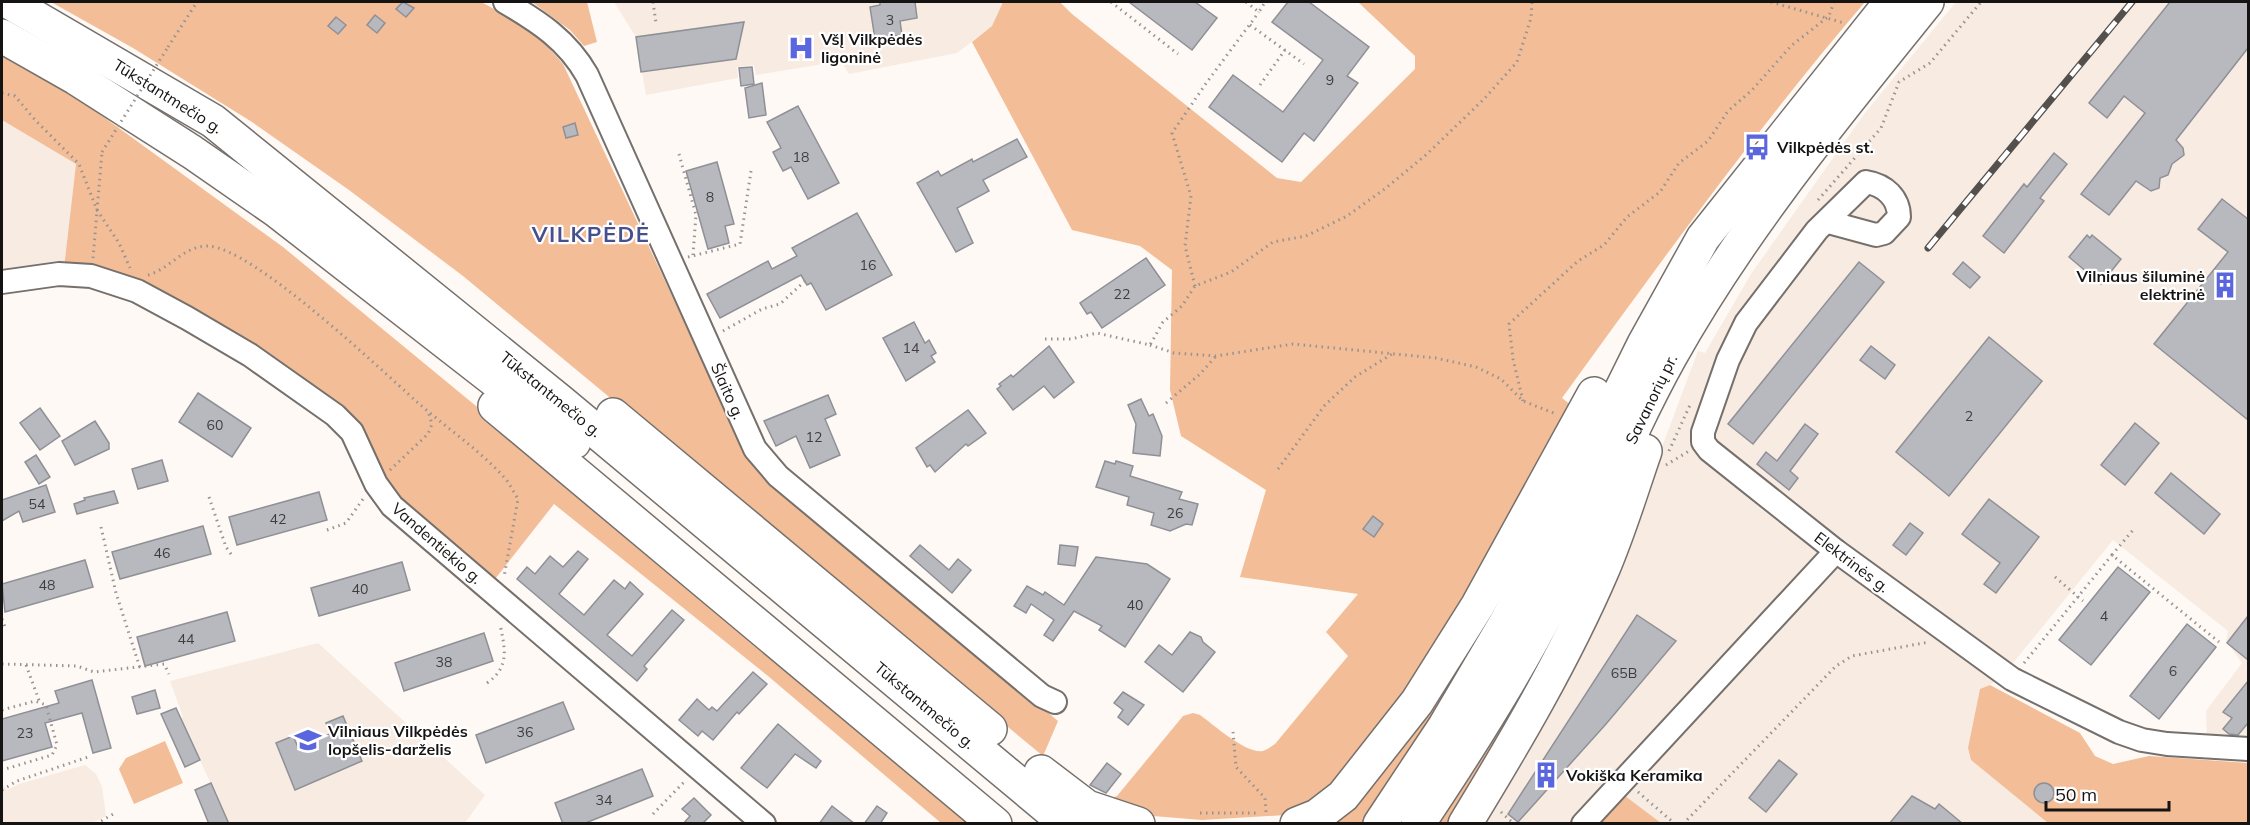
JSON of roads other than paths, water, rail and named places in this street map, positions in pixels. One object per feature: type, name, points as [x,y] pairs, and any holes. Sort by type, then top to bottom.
[{"type":"highway","name":"Tūkstantmečio g.","points":[[9,2],[213,121],[554,410],[1033,824]]},
{"type":"highway","name":"Savanorių pr.","points":[[1382,820],[1445,726],[1507,621],[1634,365],[1703,238],[1891,2]]},
{"type":"highway","name":"Savanorių pr.","points":[[1418,824],[1468,748],[1526,651],[1578,550],[1670,357],[1691,323],[1769,200],[1927,2]]},
{"type":"highway","name":"Tūkstantmečio g.","points":[[2,36],[76,78],[192,152],[277,211],[378,291],[554,410],[1068,824]]},
{"type":"highway","points":[[213,121],[346,205],[476,305],[601,405],[1073,798],[1105,814],[1138,824]]},
{"type":"highway","points":[[1297,824],[1317,816],[1343,796],[1417,702],[1478,605],[1614,359],[1703,238]]},
{"type":"highway","points":[[378,291],[435,351],[492,403],[995,824]]},
{"type":"highway","points":[[1465,824],[1517,740],[1601,573],[1691,323]]},
{"type":"street","name":"Šlaito g.","points":[[505,2],[555,35],[579,60],[755,449],[778,476],[1042,696],[1055,702]]},
{"type":"street","name":"Elektrinės g.","points":[[1828,222],[1817,230],[1746,323],[1728,360],[1703,432],[1703,442],[1716,456],[1836,551],[2012,678],[2119,732],[2142,740],[2167,744],[2248,749]]},
{"type":"street","name":"Vandentiekio g.","points":[[2,282],[59,274],[92,276],[137,291],[250,355],[336,415],[352,432],[376,484],[392,506],[764,824]]},
{"type":"street","points":[[1583,824],[1836,551]]},
{"type":"railway","points":[[1928,248],[2132,2]]},
{"type":"place","name":"VšĮ Vilkpėdės ligoninė","points":[[801,48]]},
{"type":"place","name":"Vilkpėdės st.","points":[[1757,147]]},
{"type":"place","name":"Vilniaus šiluminė elektrinė","points":[[2225,285]]},
{"type":"place","name":"Vilniaus Vilkpėdės lopšelis-darželis","points":[[308,740]]},
{"type":"place","name":"Vokiška Keramika","points":[[1546,775]]},
{"type":"district","name":"VILKPĖDĖ","points":[[591,234]]}]
